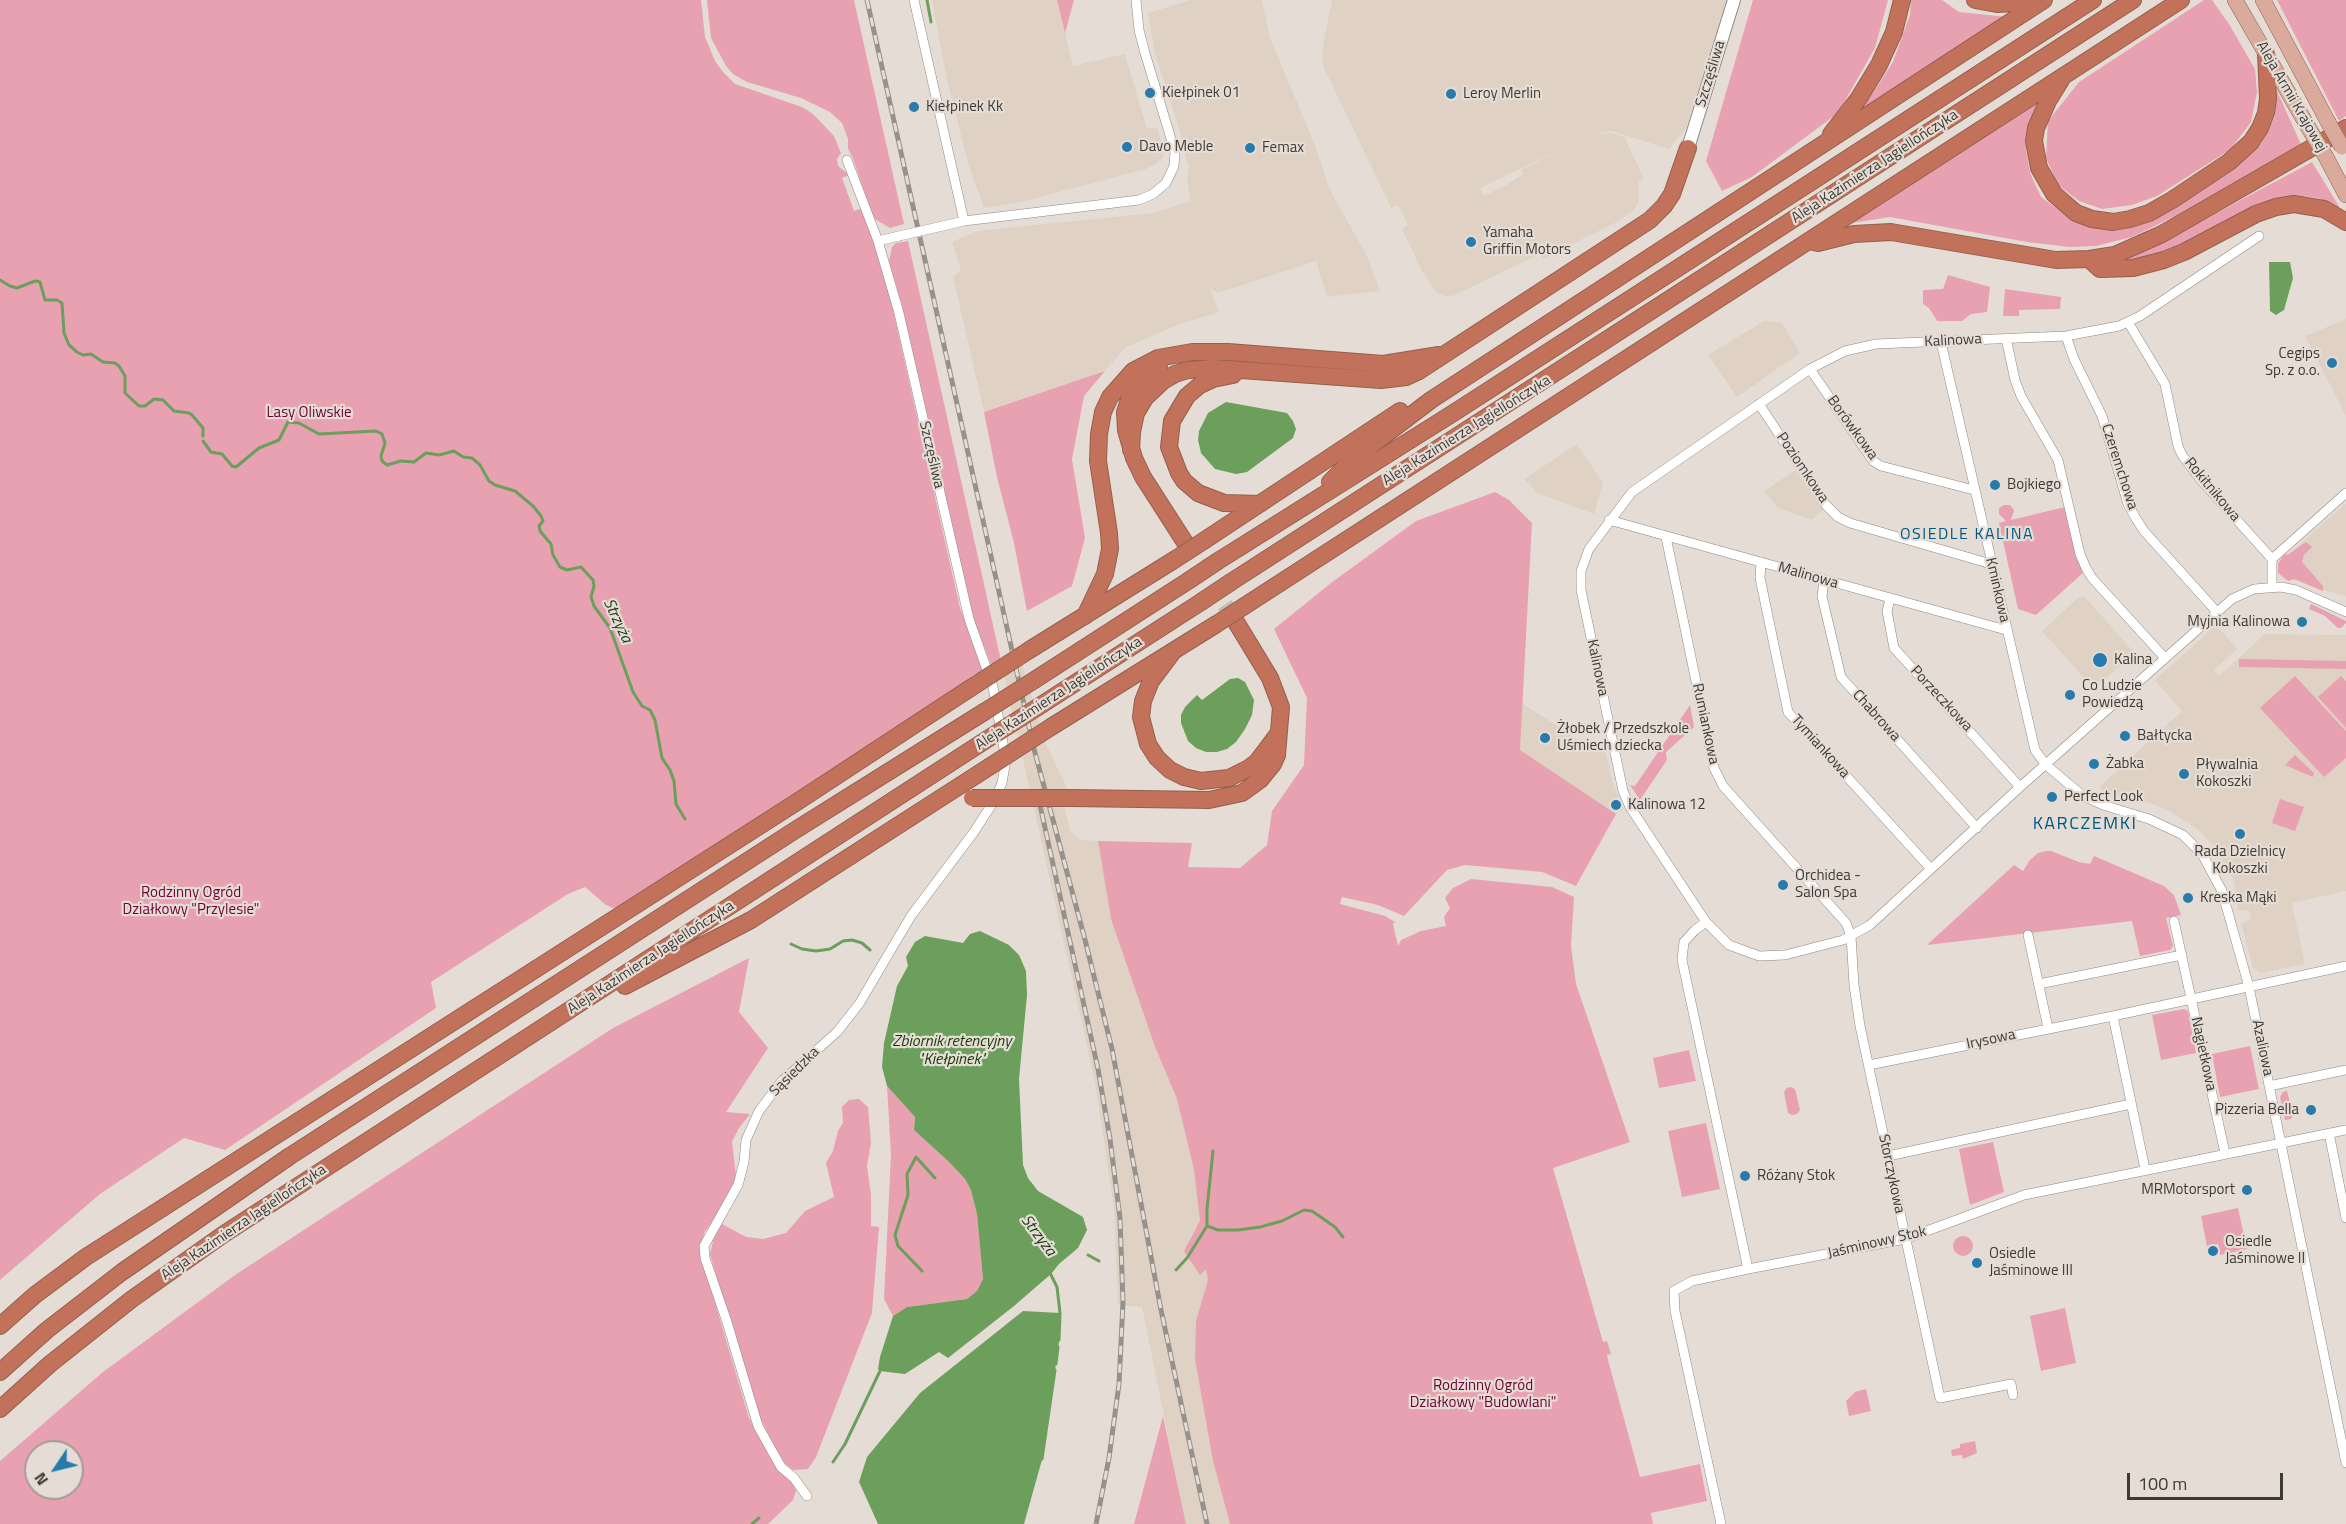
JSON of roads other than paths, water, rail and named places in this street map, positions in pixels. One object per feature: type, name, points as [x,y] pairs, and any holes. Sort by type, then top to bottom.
[{"type":"highway","points":[[1821,146],[1859,98],[1879,65],[1894,32],[1902,0]]},
{"type":"highway","points":[[1975,0],[1997,4],[2043,1]]},
{"type":"highway","name":"Aleja Kazimierza Jagiellończyka","points":[[0,1372],[47,1330],[122,1272],[290,1156],[1310,502],[1474,400],[2093,0]]},
{"type":"highway","name":"Aleja Kazimierza Jagiellończyka","points":[[0,1409],[50,1364],[132,1299],[189,1258],[986,740],[2133,0]]},
{"type":"highway","points":[[535,1033],[751,920],[1051,727],[1172,653],[2181,0]]},
{"type":"highway","points":[[1310,502],[1352,460],[1431,400],[2043,1]]},
{"type":"highway","points":[[2064,76],[2048,101],[2036,128],[2034,141],[2039,168],[2054,194],[2076,213],[2092,219],[2113,222],[2139,216],[2172,200],[2229,162],[2251,142],[2260,128],[2268,99],[2266,54]]},
{"type":"highway","points":[[1808,240],[1818,243],[1854,234],[1891,232],[2056,260],[2115,255],[2162,234],[2346,128]]},
{"type":"highway","points":[[1131,450],[1136,413],[1145,398],[1163,381],[1175,374],[1199,368],[1396,379],[1419,371],[1650,220],[1672,194],[1688,148]]},
{"type":"highway","points":[[2089,259],[2100,269],[2133,268],[2164,260],[2256,214],[2294,204],[2324,209],[2346,222]]},
{"type":"highway","points":[[1085,616],[1105,574],[1110,549],[1098,461],[1103,412],[1110,397],[1133,371],[1158,358],[1192,352],[1228,352],[1383,363],[1446,353]]},
{"type":"highway","points":[[1185,544],[1143,477],[1131,450],[1125,420],[1127,400],[1132,391],[1149,373],[1186,357],[1192,352]]},
{"type":"highway","points":[[1243,370],[1200,385],[1187,396],[1172,421],[1169,447],[1184,481],[1198,493],[1224,503],[1260,504]]},
{"type":"highway","points":[[0,1326],[35,1295],[86,1257],[801,800],[1031,649],[1174,560],[1412,403],[1431,400]]},
{"type":"highway","points":[[938,800],[1071,798],[1209,800],[1233,796],[1251,787],[1268,772],[1277,754],[1281,707],[1275,688],[1236,622]]},
{"type":"highway","points":[[1172,653],[1150,681],[1143,701],[1141,717],[1148,744],[1157,758],[1170,770],[1184,777],[1201,781],[1230,778],[1257,762],[1279,734]]},
{"type":"highway","points":[[0,1360],[30,1334],[47,1330]]},
{"type":"main road","name":"Aleja Armii Krajowej","points":[[2235,0],[2346,195]]},
{"type":"main road","name":"Aleja Armii Krajowej","points":[[2263,0],[2344,150]]},
{"type":"street","points":[[914,0],[964,221]]},
{"type":"street","points":[[878,241],[964,221],[1139,200],[1153,194],[1166,183],[1174,166],[1175,152],[1139,30],[1136,0]]},
{"type":"street","name":"Szczęśliwa","points":[[1688,148],[1734,0]]},
{"type":"street","name":"Szczęśliwa","points":[[847,160],[878,241],[899,313],[969,619],[987,667]]},
{"type":"street","name":"Kalinowa","points":[[2259,236],[2128,322],[2090,333],[1876,344],[1829,358],[1638,488],[1609,520],[1589,549],[1581,571],[1581,590],[1623,791],[1630,807],[1706,922],[1729,945],[1759,956],[1785,955],[1851,936],[1870,925],[2164,657],[2216,611],[2241,594],[2272,586],[2296,590],[2346,612]]},
{"type":"street","name":"Rokitnikowa","points":[[2128,322],[2165,384],[2178,446],[2188,465],[2272,559]]},
{"type":"street","name":"Czeremchowa","points":[[2066,336],[2074,359],[2102,416],[2128,504],[2135,517],[2144,531],[2216,611]]},
{"type":"street","points":[[2006,338],[2015,380],[2021,396],[2058,460],[2080,554],[2086,568],[2092,578],[2164,657]]},
{"type":"street","name":"Kminkowa","points":[[1941,342],[2035,750],[2046,765]]},
{"type":"street","name":"Borówkowa","points":[[1810,369],[1873,461],[1881,466],[1974,490]]},
{"type":"street","name":"Poziomkowa","points":[[1759,404],[1827,506],[1838,517],[1850,523],[1991,564]]},
{"type":"street","points":[[2272,586],[2272,559],[2346,493]]},
{"type":"street","name":"Malinowa","points":[[1609,520],[2006,630]]},
{"type":"street","name":"Rumiankowa","points":[[1666,537],[1713,768],[1723,786],[1846,923],[1851,936]]},
{"type":"street","name":"Tymiankowa","points":[[1761,562],[1760,578],[1788,712],[1931,869]]},
{"type":"street","name":"Chabrowa","points":[[1824,581],[1822,596],[1841,676],[1977,828]]},
{"type":"street","name":"Porzeczkowa","points":[[1890,599],[1887,611],[1894,648],[2020,787]]},
{"type":"street","name":"Sąsiedzka","points":[[807,1496],[794,1478],[781,1467],[758,1426],[705,1258],[704,1246],[738,1185],[744,1162],[746,1140],[759,1111],[781,1082],[837,1032],[859,1004],[911,916],[974,832],[994,801],[1005,770],[1006,749],[987,667]]},
{"type":"street","name":"Azaliowa","points":[[2046,765],[2083,796],[2169,827],[2183,835],[2202,854],[2222,891],[2249,987],[2344,1443],[2346,1463]]},
{"type":"street","name":"Nagietkowa","points":[[2174,921],[2225,1153]]},
{"type":"street","points":[[1706,922],[1684,942],[1682,960],[1748,1269]]},
{"type":"street","points":[[2028,935],[2048,1028]]},
{"type":"street","name":"Storczykowa","points":[[1851,936],[1854,985],[1869,1065],[1940,1398],[2011,1384],[2013,1395]]},
{"type":"street","points":[[2038,984],[2182,955]]},
{"type":"street","name":"Irysowa","points":[[1869,1065],[2048,1028],[2114,1017],[2346,966]]},
{"type":"street","points":[[2114,1017],[2145,1169]]},
{"type":"street","points":[[2270,1086],[2346,1071]]},
{"type":"street","points":[[1888,1156],[2131,1104]]},
{"type":"street","name":"Jaśminowy Stok","points":[[1721,1524],[1675,1311],[1674,1290],[1692,1281],[1905,1239],[2024,1195],[2346,1130]]},
{"type":"street","points":[[2329,1133],[2346,1218]]},
{"type":"water","points":[[2269,262],[2290,262],[2293,278],[2284,310],[2276,315],[2270,311]]},
{"type":"water","points":[[1226,402],[1287,413],[1296,429],[1293,438],[1247,472],[1236,474],[1215,469],[1201,453],[1198,440],[1199,431],[1208,413]]},
{"type":"water","points":[[1238,678],[1245,682],[1254,700],[1252,715],[1245,729],[1236,742],[1227,749],[1206,752],[1196,748],[1188,741],[1181,723],[1181,715],[1185,707],[1197,695],[1202,700],[1230,679]]},
{"type":"water","name":"Zbiornik retencyjny \"Kiełpinek\"","points":[[980,931],[1009,945],[1019,955],[1026,971],[1027,995],[1019,1079],[1023,1165],[1028,1178],[1038,1191],[1083,1217],[1087,1230],[1078,1248],[1051,1274],[948,1358],[939,1352],[905,1374],[880,1371],[878,1369],[880,1357],[893,1316],[907,1307],[967,1299],[977,1291],[983,1279],[977,1214],[971,1190],[965,1179],[949,1162],[914,1130],[915,1117],[887,1086],[882,1067],[884,1043],[897,986],[908,966],[906,957],[915,942],[925,936],[963,943],[970,934]]},
{"type":"water","points":[[1023,1311],[1060,1313],[1060,1335],[1043,1456],[1024,1524],[878,1524],[859,1482],[867,1457],[920,1393]]},
{"type":"waterway","points":[[927,0],[931,22]]},
{"type":"waterway","name":"Strzyża","points":[[0,280],[17,288],[35,281],[40,282],[45,300],[57,300],[62,303],[64,333],[69,345],[83,355],[91,354],[103,362],[115,363],[119,366],[125,376],[125,393],[139,406],[145,406],[154,399],[163,400],[174,411],[192,415],[203,428],[203,436]]},
{"type":"waterway","name":"Strzyża","points":[[203,441],[211,452],[222,454],[232,466],[236,467],[259,448],[279,440],[288,422],[299,423],[319,434],[376,431],[382,434],[385,443],[381,456],[382,461],[387,465],[401,461],[414,462],[426,453],[439,455],[454,451],[463,457],[472,458],[480,465],[489,481],[495,485],[515,491],[541,516],[543,521],[539,526],[540,531],[551,544],[553,555],[560,567],[567,570],[581,567],[593,580],[591,597],[594,606],[610,628],[633,692],[642,706],[650,710],[655,720],[662,758],[670,770],[674,781],[676,804],[685,819]]},
{"type":"waterway","name":"Strzyża","points":[[791,944],[802,949],[816,951],[830,949],[843,941],[852,940],[862,943],[870,950]]},
{"type":"waterway","points":[[1176,1270],[1187,1258],[1207,1226],[1213,1151]]},
{"type":"waterway","points":[[922,1271],[898,1246],[895,1235],[908,1195],[907,1174],[916,1157],[935,1178]]},
{"type":"waterway","points":[[1207,1226],[1218,1230],[1260,1227],[1282,1221],[1304,1210],[1312,1211],[1335,1227],[1343,1237]]},
{"type":"waterway","points":[[1088,1255],[1099,1261]]},
{"type":"waterway","name":"Strzyża","points":[[1049,1271],[1057,1287],[1060,1313],[1059,1340]]},
{"type":"waterway","name":"Strzyża","points":[[1056,1364],[1058,1347]]},
{"type":"waterway","name":"Strzyża","points":[[1042,1459],[1055,1370]]},
{"type":"waterway","points":[[833,1462],[845,1444],[880,1371]]},
{"type":"waterway","points":[[752,1524],[759,1518]]},
{"type":"tunnel","points":[[1186,544],[1236,622]]},
{"type":"railway","points":[[867,0],[1034,749],[1112,1049],[1161,1310],[1207,1524]]},
{"type":"railway","points":[[1038,796],[1098,1069],[1120,1218],[1123,1302],[1119,1384],[1109,1458],[1096,1524]]},
{"type":"place","name":"Kiełpinek 01","points":[[1150,93]]},
{"type":"place","name":"Leroy Merlin","points":[[1451,94]]},
{"type":"place","name":"Kiełpinek Kk","points":[[914,107]]},
{"type":"place","name":"Davo Meble","points":[[1127,147]]},
{"type":"place","name":"Femax","points":[[1250,148]]},
{"type":"place","name":"Yamaha Griffin Motors","points":[[1471,242]]},
{"type":"place","name":"Cegips Sp. z o.o.","points":[[2332,363]]},
{"type":"place","name":"Bojkiego","points":[[1995,485]]},
{"type":"place","name":"Myjnia Kalinowa","points":[[2302,622]]},
{"type":"place","name":"Kalina","points":[[2100,660]]},
{"type":"place","name":"Co Ludzie Powiedzą","points":[[2070,695]]},
{"type":"place","name":"Bałtycka","points":[[2125,736]]},
{"type":"place","name":"Żłobek / Przedszkole Uśmiech dziecka","points":[[1545,738]]},
{"type":"place","name":"Żabka","points":[[2094,764]]},
{"type":"place","name":"Pływalnia Kokoszki","points":[[2184,774]]},
{"type":"place","name":"Perfect Look","points":[[2052,797]]},
{"type":"place","name":"Kalinowa 12","points":[[1616,805]]},
{"type":"place","name":"Rada Dzielnicy Kokoszki","points":[[2240,834]]},
{"type":"place","name":"Orchidea - Salon Spa","points":[[1783,885]]},
{"type":"place","name":"Kreska Mąki","points":[[2188,898]]},
{"type":"place","name":"Pizzeria Bella","points":[[2311,1110]]},
{"type":"place","name":"Różany Stok","points":[[1745,1176]]},
{"type":"place","name":"MRMotorsport","points":[[2247,1190]]},
{"type":"place","name":"Osiedle Jaśminowe II","points":[[2213,1251]]},
{"type":"place","name":"Osiedle Jaśminowe III","points":[[1977,1263]]},
{"type":"district","name":"OSIEDLE KALINA","points":[[1967,535]]},
{"type":"district","name":"KARCZEMKI","points":[[2085,825]]},
{"type":"park label","name":"Lasy Oliwskie","points":[[309,413]]},
{"type":"park label","name":"Rodzinny Ogród Działkowy \"Przylesie\"","points":[[191,902]]},
{"type":"park label","name":"Rodzinny Ogród Działkowy \"Budowlani\"","points":[[1483,1394]]}]
